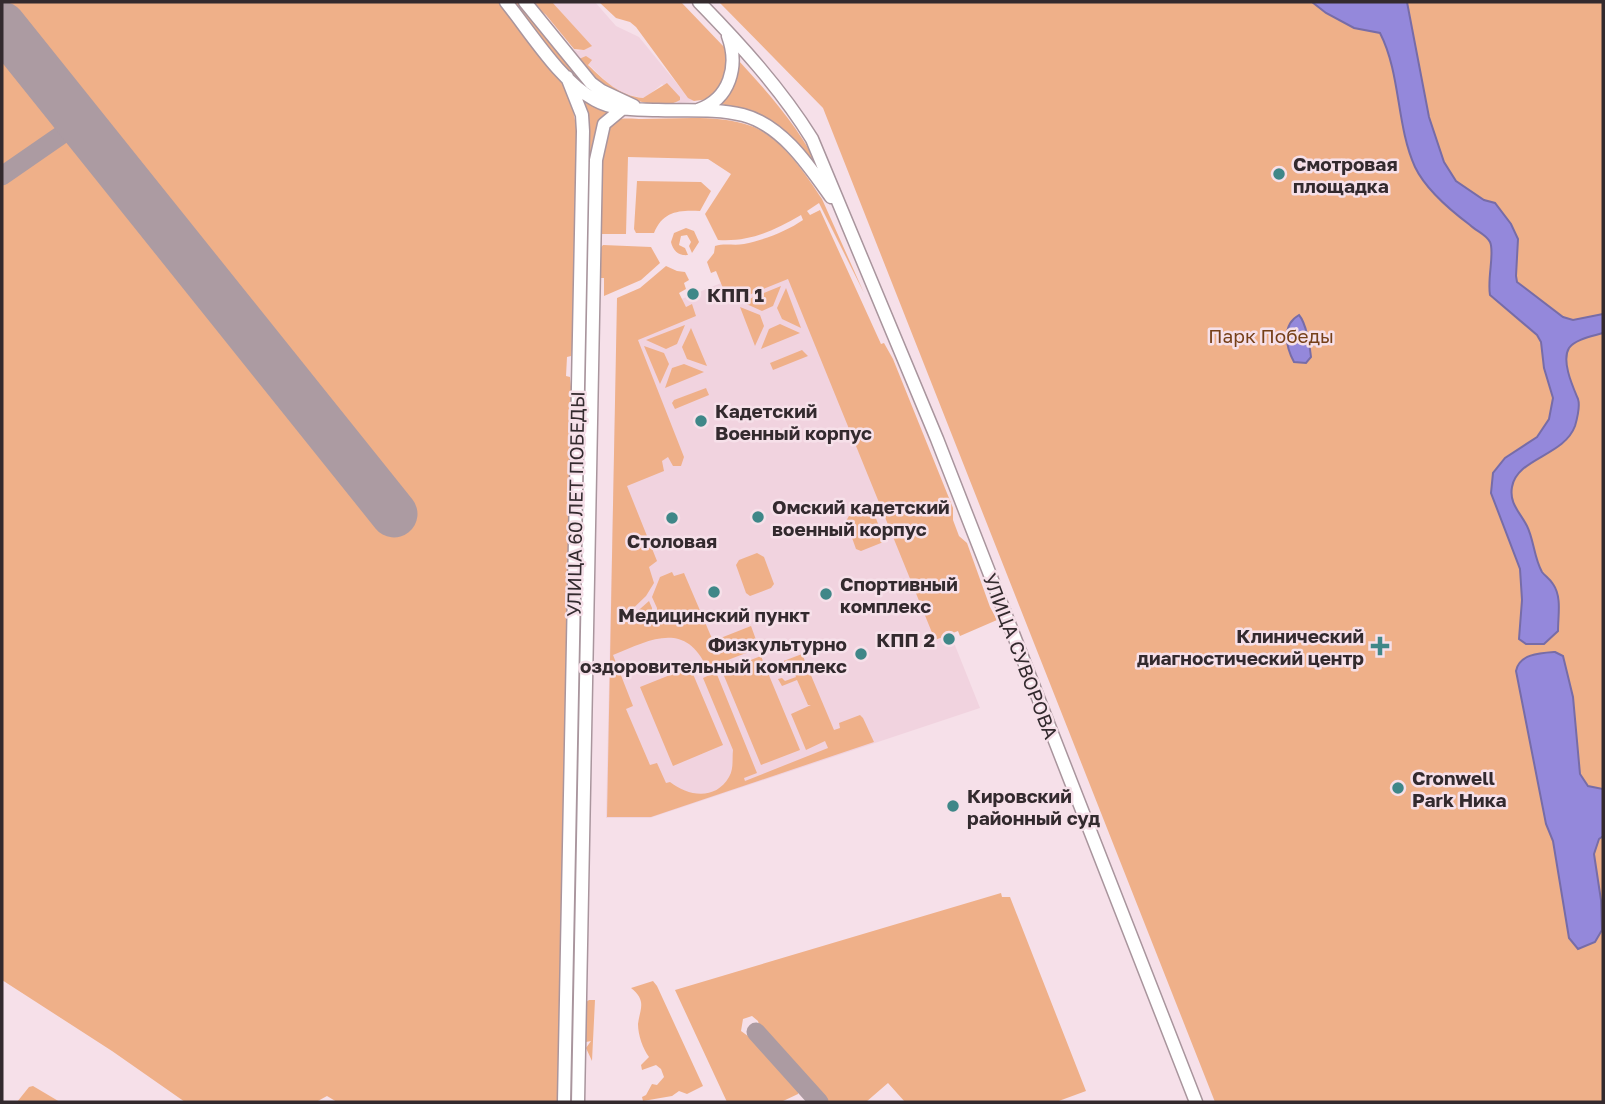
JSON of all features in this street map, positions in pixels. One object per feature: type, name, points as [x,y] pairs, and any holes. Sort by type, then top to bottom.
[{"type":"main road","points":[[506,2],[567,77],[595,100],[622,110],[741,114],[756,119],[769,127],[812,169],[841,212]]},
{"type":"main road","points":[[525,2],[591,83],[641,109]]},
{"type":"main road","points":[[699,2],[726,29],[795,112],[813,139],[841,212]]},
{"type":"main road","points":[[694,111],[718,100],[730,75],[733,59],[726,29]]},
{"type":"main road","name":"УЛИЦА 60 ЛЕТ ПОБЕДЫ","points":[[564,1102],[582,115],[567,77]]},
{"type":"main road","name":"УЛИЦА 60 ЛЕТ ПОБЕДЫ","points":[[578,1102],[596,160],[600,134],[610,118],[622,110]]},
{"type":"main road","name":"УЛИЦА СУВОРОВА","points":[[841,212],[937,439],[1196,1102]]},
{"type":"main road","points":[[581,220],[594,221]]},
{"type":"main road","points":[[578,336],[592,336]]},
{"type":"main road","points":[[576,458],[590,458]]},
{"type":"main road","points":[[569,797],[583,798]]},
{"type":"main road","points":[[564,1058],[578,1058]]},
{"type":"shaded area","points":[[552,2],[595,2],[616,26],[639,37],[694,101],[674,104],[678,103],[662,84],[643,98],[625,94],[611,86],[588,64],[579,62],[574,49],[578,51],[591,46]]},
{"type":"shaded area","points":[[1312,2],[1407,2],[1429,117],[1444,162],[1456,181],[1484,200],[1495,203],[1511,224],[1518,239],[1517,282],[1563,317],[1573,320],[1603,314],[1603,333],[1576,342],[1567,353],[1569,374],[1579,402],[1575,426],[1561,444],[1522,469],[1512,487],[1514,503],[1529,531],[1539,567],[1558,595],[1558,631],[1544,644],[1526,644],[1519,639],[1522,600],[1520,569],[1491,493],[1493,473],[1505,458],[1537,437],[1549,419],[1553,398],[1544,368],[1541,342],[1537,335],[1490,295],[1492,252],[1488,239],[1439,199],[1425,184],[1415,167],[1404,134],[1392,65],[1380,33],[1354,28]]},
{"type":"shaded area","name":"Омский кадетский военный корпус","points":[[798,252],[980,708],[650,818],[606,818],[617,325]]},
{"type":"shaded area","points":[[1299,315],[1306,329],[1311,357],[1306,363],[1294,362],[1287,343],[1287,330],[1293,319]]},
{"type":"shaded area","points":[[1555,652],[1563,656],[1573,697],[1580,774],[1588,786],[1603,789],[1603,836],[1599,839],[1594,854],[1601,900],[1602,930],[1595,942],[1578,949],[1569,938],[1553,841],[1546,824],[1516,671],[1521,661],[1526,658]]},
{"type":"green space","points":[[2,2],[498,2],[562,83],[571,99],[577,131],[574,338],[571,356],[567,357],[566,376],[570,377],[572,397],[559,1102],[337,1102],[327,1096],[316,1102],[185,1102],[2,980]]},
{"type":"green space","points":[[512,2],[519,2],[575,71],[583,86],[571,75]]},
{"type":"green space","points":[[530,2],[552,2],[592,46],[584,50],[574,49],[546,15]]},
{"type":"green space","points":[[599,2],[681,2],[725,48],[727,69],[721,88],[709,99],[694,101],[688,98],[636,27],[616,18]]},
{"type":"green space","name":"Парк Победы","points":[[719,2],[1603,2],[1603,1102],[1215,1102],[823,108]]},
{"type":"green space","points":[[586,56],[592,60],[588,65],[594,71],[627,94],[643,98],[667,83],[680,100],[669,104],[655,104],[623,96],[595,79],[585,69],[579,59]]},
{"type":"green space","points":[[739,61],[796,129],[823,176],[746,110],[721,104]]},
{"type":"green space","points":[[581,97],[612,110],[596,130],[593,143],[590,212],[585,212]]},
{"type":"green space","points":[[711,119],[751,126],[782,147],[808,178],[822,199],[864,293],[819,203],[807,211],[810,215],[820,210],[881,344],[884,343],[893,359],[953,508],[953,520],[959,536],[967,543],[997,620],[960,636],[958,631],[935,640],[788,279],[729,303],[716,271],[711,273],[707,262],[714,253],[715,246],[744,244],[767,238],[803,220],[801,215],[761,234],[741,239],[718,240],[705,214],[731,174],[708,159],[628,157],[626,234],[601,234],[601,156],[607,128],[617,120]]},
{"type":"green space","points":[[637,181],[701,182],[711,191],[700,211],[672,213],[662,220],[654,233],[636,233]]},
{"type":"green space","points":[[686,228],[694,231],[699,242],[692,253],[687,235],[681,236],[679,245],[685,248],[688,255],[682,255],[673,248],[671,242],[674,233]]},
{"type":"green space","points":[[603,245],[651,247],[660,263],[641,280],[604,296],[604,278],[600,278],[598,260]]},
{"type":"green space","points":[[666,266],[685,272],[689,280],[684,283],[686,289],[679,293],[686,307],[692,304],[696,316],[638,340],[684,457],[681,466],[673,466],[668,457],[662,461],[664,471],[627,486],[657,561],[649,567],[654,583],[646,596],[620,621],[623,624],[649,601],[652,623],[657,622],[657,608],[652,597],[660,577],[672,572],[674,576],[684,573],[713,641],[751,626],[759,648],[707,668],[698,653],[677,639],[653,640],[613,655],[633,706],[626,709],[650,765],[657,763],[666,783],[670,782],[693,793],[716,790],[729,777],[733,750],[703,678],[716,672],[757,773],[744,778],[745,781],[828,748],[825,741],[806,750],[791,714],[811,705],[808,705],[797,680],[782,686],[778,679],[785,681],[796,677],[791,665],[781,669],[777,675],[773,665],[802,654],[834,730],[840,728],[839,723],[860,715],[874,742],[651,817],[607,817],[617,298],[640,288]]},
{"type":"green space","points":[[781,286],[773,306],[762,311],[742,302]]},
{"type":"green space","points":[[786,288],[801,328],[782,319],[777,308]]},
{"type":"green space","points":[[740,307],[760,315],[764,326],[755,346]]},
{"type":"green space","points":[[780,324],[800,333],[761,349],[769,329]]},
{"type":"green space","points":[[685,325],[677,344],[666,349],[646,340]]},
{"type":"green space","points":[[691,328],[707,366],[687,359],[682,347]]},
{"type":"green space","points":[[644,346],[664,353],[669,364],[660,384]]},
{"type":"green space","points":[[802,350],[808,356],[773,370],[770,363]]},
{"type":"green space","points":[[684,364],[704,372],[665,388],[672,368]]},
{"type":"green space","points":[[706,388],[709,395],[675,409],[672,403],[674,400]]},
{"type":"green space","points":[[867,508],[874,513],[884,540],[861,551],[856,549],[846,521],[849,516]]},
{"type":"green space","points":[[757,553],[764,557],[774,584],[771,588],[750,596],[746,593],[736,565],[739,560]]},
{"type":"green space","points":[[761,656],[800,750],[761,765],[722,671]]},
{"type":"green space","points":[[690,667],[723,745],[673,766],[640,687]]},
{"type":"green space","points":[[573,808],[579,808],[577,923],[571,923]]},
{"type":"green space","points":[[1001,893],[1002,897],[1010,897],[1086,1091],[1056,1102],[905,1102],[888,1083],[866,1102],[821,1102],[761,1032],[758,1021],[752,1016],[743,1019],[741,1031],[759,1044],[800,1088],[798,1094],[781,1102],[727,1102],[675,990]]},
{"type":"green space","points":[[571,940],[576,940],[574,1050],[569,1050]]},
{"type":"green space","points":[[653,981],[703,1086],[687,1094],[679,1091],[672,1096],[643,1101],[642,1097],[652,1084],[657,1085],[664,1077],[656,1065],[642,1070],[641,1065],[649,1057],[639,1033],[641,1001],[631,988]]},
{"type":"green space","points":[[595,1000],[592,1061],[586,1048],[591,1041],[586,1042],[586,1002]]},
{"type":"green space","points":[[33,1086],[60,1102],[17,1102],[29,1087]]},
{"type":"taxiway","points":[[2,176],[80,122]]},
{"type":"taxiway","points":[[756,1032],[819,1102]]},
{"type":"runway","points":[[2,25],[394,514]]},
{"type":"place","name":"Смотровая площадка","points":[[1279,174]]},
{"type":"place","name":"КПП 1","points":[[693,294]]},
{"type":"place","name":"Кадетский Военный корпус","points":[[701,421]]},
{"type":"place","name":"Омский кадетский военный корпус","points":[[758,517]]},
{"type":"place","name":"Столовая","points":[[672,518]]},
{"type":"place","name":"Медицинский пункт","points":[[714,592]]},
{"type":"place","name":"Спортивный комплекс","points":[[826,594]]},
{"type":"place","name":"КПП 2","points":[[949,639]]},
{"type":"place","name":"Клинический диагностический центр","points":[[1380,646]]},
{"type":"place","name":"Физкультурно оздоровительный комплекс","points":[[861,654]]},
{"type":"place","name":"Cronwell Park Ника","points":[[1398,788]]},
{"type":"place","name":"Кировский районный суд","points":[[953,806]]}]
